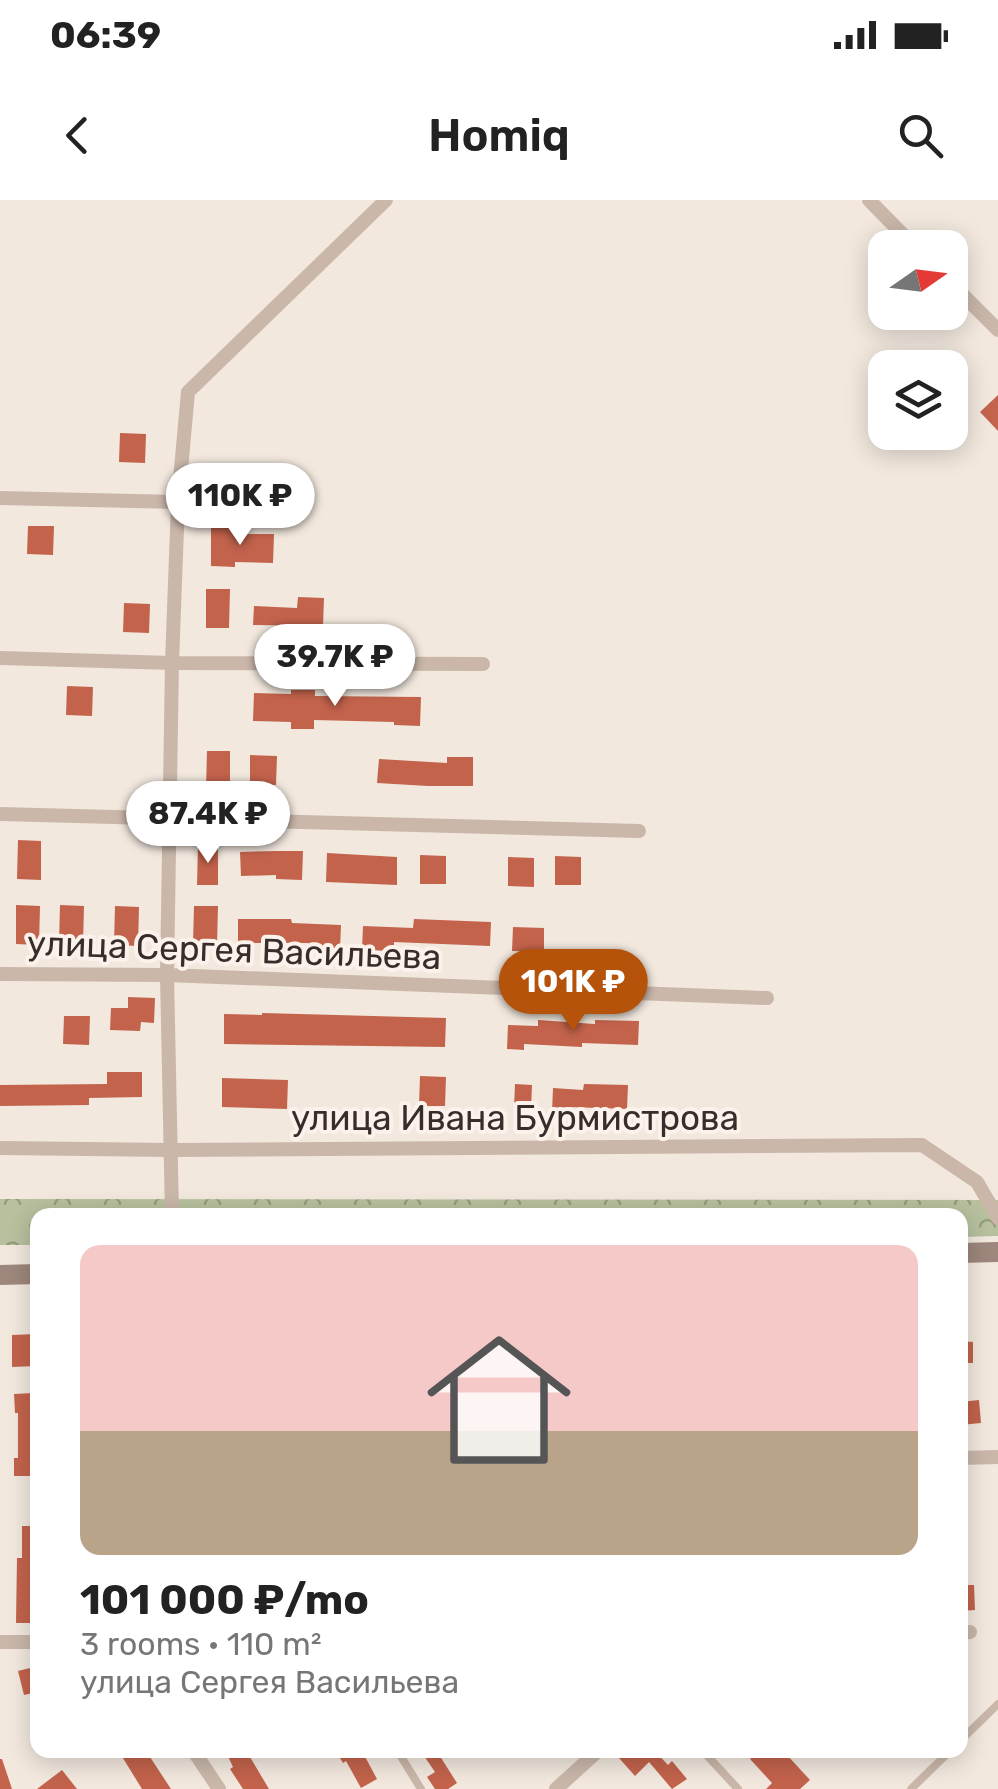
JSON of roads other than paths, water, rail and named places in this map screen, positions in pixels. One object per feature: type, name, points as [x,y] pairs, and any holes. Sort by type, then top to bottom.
[{"type":"street","points":[[172,1208],[167,975],[172,663],[178,502],[188,392],[386,200]]},
{"type":"street","points":[[868,200],[898,230]]},
{"type":"street","points":[[968,300],[998,330]]},
{"type":"street","points":[[0,498],[280,500]]},
{"type":"street","points":[[0,658],[483,664]]},
{"type":"street","points":[[0,814],[638,830]]},
{"type":"street","name":"улица Сергея Васильева","points":[[0,974],[167,975],[767,998]]},
{"type":"street","name":"улица Ивана Бурмистрова","points":[[0,1148],[922,1145],[977,1182],[998,1218]]},
{"type":"street","points":[[968,1253],[998,1252]]},
{"type":"street","points":[[0,1275],[30,1274]]},
{"type":"street","points":[[968,1458],[998,1458]]},
{"type":"street","points":[[0,1642],[30,1642]]},
{"type":"street","points":[[198,1758],[219,1789]]},
{"type":"street","points":[[556,1789],[589,1758]]},
{"type":"lane","points":[[968,1733],[998,1704]]},
{"type":"lane","points":[[402,1758],[421,1789]]},
{"type":"lane","points":[[709,1758],[738,1789]]},
{"type":"lane","points":[[911,1789],[943,1758]]}]
